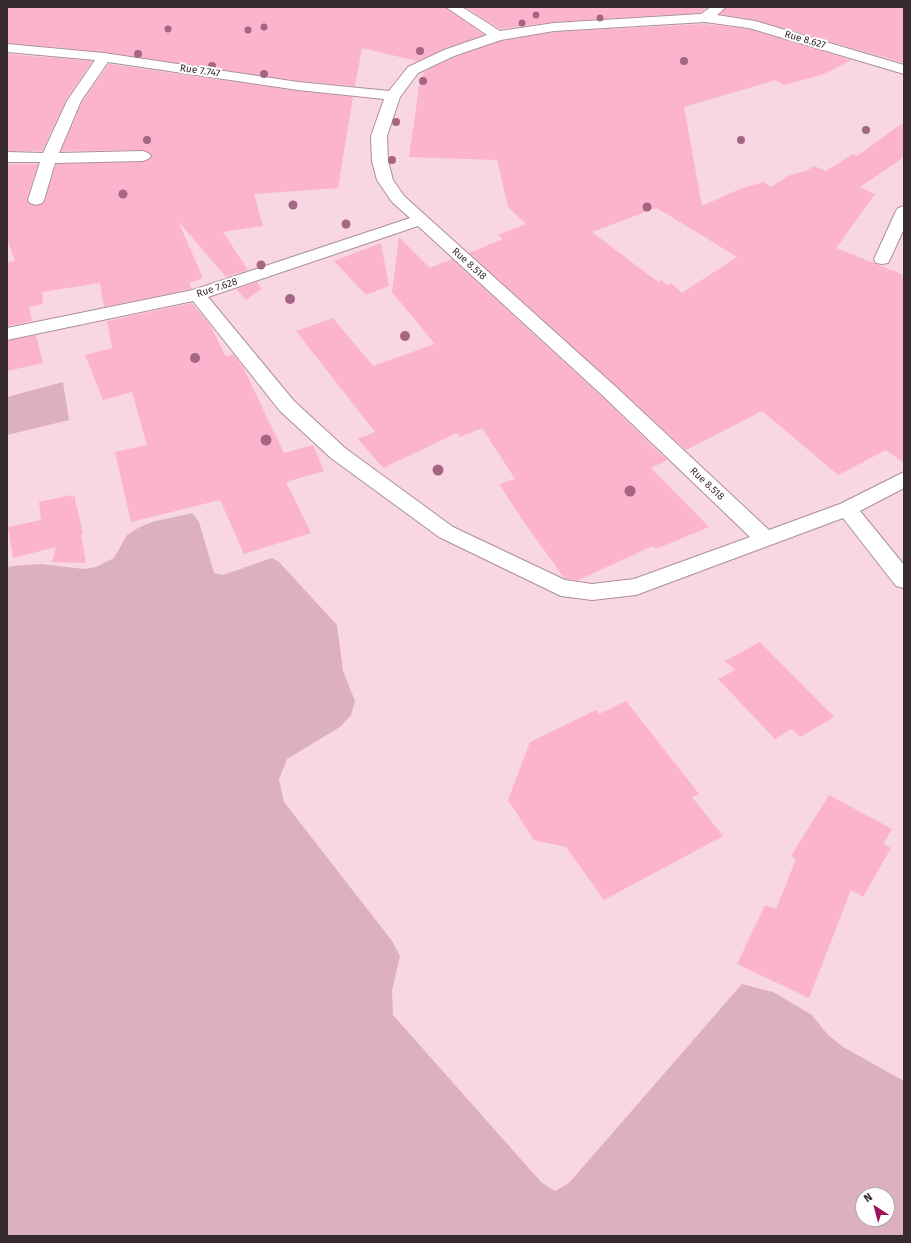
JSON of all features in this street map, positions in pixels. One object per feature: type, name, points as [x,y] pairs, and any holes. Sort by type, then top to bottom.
[{"type":"street","points":[[453,7],[498,36]]},
{"type":"street","points":[[704,18],[719,7]]},
{"type":"street","name":"Rue 8.518","points":[[704,18],[666,13],[554,27],[498,36],[449,54],[413,70],[393,96],[379,136],[380,161],[385,180],[398,199],[609,391],[766,539]]},
{"type":"street","name":"Rue 8.627","points":[[704,18],[750,24],[904,70]]},
{"type":"street","name":"Rue 7.747","points":[[7,48],[104,57],[298,86],[393,96]]},
{"type":"street","points":[[36,200],[49,158],[74,101],[104,57]]},
{"type":"street","points":[[7,157],[49,158],[143,156]]},
{"type":"street","points":[[882,259],[904,211]]},
{"type":"street","name":"Rue 7.628","points":[[7,334],[197,295],[421,220]]},
{"type":"street","points":[[197,295],[287,406],[338,453],[446,532],[561,588],[592,592],[636,587],[847,509],[904,479]]},
{"type":"street","points":[[847,509],[904,580]]},
{"type":"shaded area","points":[[63,382],[69,420],[7,435],[7,397]]},
{"type":"shaded area","points":[[192,513],[199,522],[214,573],[223,575],[272,558],[279,562],[337,625],[343,671],[355,701],[351,715],[340,727],[287,759],[279,779],[284,802],[392,941],[400,956],[392,991],[393,1015],[541,1182],[555,1191],[569,1183],[742,984],[773,992],[812,1015],[827,1034],[843,1047],[904,1081],[904,1236],[7,1236],[7,568],[12,566],[41,564],[84,569],[96,567],[114,558],[127,535],[152,522]]},
{"type":"building","points":[[7,7],[445,7],[484,35],[444,49],[417,61],[362,48],[355,86],[298,81],[104,52],[7,43]]},
{"type":"building","points":[[465,7],[708,7],[700,13],[554,22],[500,29]]},
{"type":"building","points":[[727,7],[904,7],[904,63],[755,20],[720,14]]},
{"type":"building","points":[[705,24],[749,29],[851,60],[824,74],[784,85],[776,80],[684,107],[702,206],[740,189],[764,182],[771,187],[790,175],[806,171],[814,166],[826,171],[853,154],[857,156],[904,122],[904,155],[900,160],[860,187],[875,194],[836,248],[904,275],[904,463],[886,450],[838,475],[762,411],[686,450],[469,253],[503,239],[498,235],[526,224],[508,207],[497,160],[409,157],[420,80],[425,71],[455,57],[501,41],[554,32]],"holes":[[[656,208],[737,257],[682,293],[671,283],[667,285],[662,280],[658,282],[592,232]]]},
{"type":"building","points":[[7,54],[92,61],[66,100],[42,151],[7,151]]},
{"type":"building","points":[[109,64],[298,91],[353,97],[338,188],[254,194],[263,226],[223,232],[248,270],[226,277],[178,221],[203,278],[189,283],[192,289],[104,307],[100,283],[42,292],[43,304],[29,307],[32,321],[7,326],[7,262],[15,261],[7,239],[7,164],[38,164],[27,200],[30,204],[36,206],[42,204],[45,200],[56,164],[143,162],[149,160],[152,156],[149,152],[143,150],[61,151],[82,102]]},
{"type":"building","points":[[399,237],[430,268],[452,259],[601,396],[667,460],[651,468],[709,527],[656,549],[653,546],[578,580],[565,579],[499,484],[515,479],[482,428],[460,437],[457,433],[383,468],[358,439],[375,432],[296,331],[333,318],[373,366],[435,344],[392,292]]},
{"type":"building","points":[[381,243],[389,286],[366,295],[334,261]]},
{"type":"building","points":[[257,282],[261,289],[246,300],[236,289]]},
{"type":"building","points":[[192,303],[210,325],[226,357],[233,354],[243,367],[284,453],[313,445],[324,471],[286,482],[311,533],[244,554],[220,500],[131,522],[115,452],[147,445],[132,392],[103,400],[85,355],[112,348],[107,321]]},
{"type":"building","points":[[36,335],[43,363],[7,371],[7,341]]},
{"type":"building","points":[[74,494],[83,534],[81,535],[86,563],[52,562],[56,547],[13,558],[8,527],[41,520],[39,502],[71,495],[72,499]]},
{"type":"building","points":[[760,642],[834,717],[800,737],[792,729],[775,739],[718,679],[735,670],[725,661]]},
{"type":"building","points":[[626,701],[699,794],[692,797],[723,836],[604,900],[566,847],[534,840],[508,800],[530,742],[596,710],[599,714]]},
{"type":"building","points":[[829,795],[892,829],[883,844],[891,848],[863,897],[851,890],[809,998],[737,964],[765,905],[776,909],[796,859],[791,856]]}]
